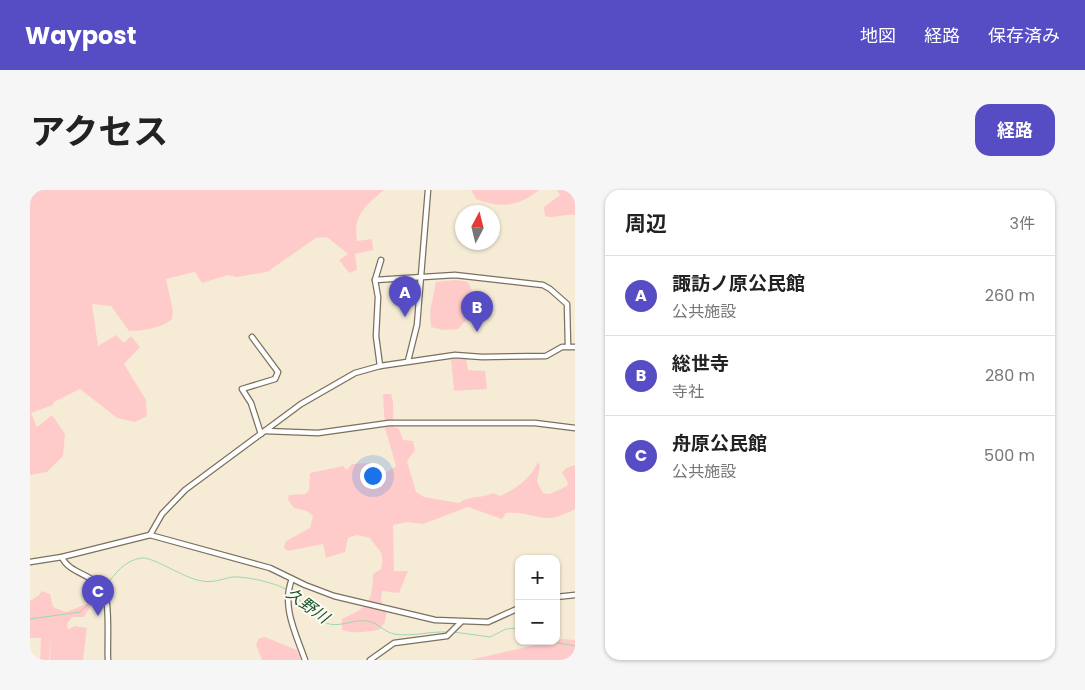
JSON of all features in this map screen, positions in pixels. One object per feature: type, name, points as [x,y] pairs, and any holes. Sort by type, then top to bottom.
[{"type":"street","points":[[408,361],[417,325],[428,190]]},
{"type":"street","points":[[380,366],[376,336],[378,297],[375,280],[381,260]]},
{"type":"street","points":[[375,280],[455,274],[543,285],[567,304],[568,346]]},
{"type":"street","points":[[252,337],[278,372],[275,379],[242,389],[251,403],[263,432]]},
{"type":"street","points":[[150,534],[162,514],[185,490],[321,392],[355,374],[380,366],[455,355],[482,358],[546,356],[568,346],[575,347]]},
{"type":"street","points":[[263,432],[318,433],[389,423],[535,423],[575,428]]},
{"type":"street","points":[[30,562],[62,557],[150,534],[270,568],[291,582],[334,596],[435,620],[488,622],[515,610]]},
{"type":"street","points":[[62,557],[69,566],[99,585],[105,593],[108,660]]},
{"type":"street","points":[[291,582],[288,598],[290,616],[305,660]]},
{"type":"street","points":[[560,597],[575,595]]},
{"type":"street","points":[[370,660],[394,643],[451,634],[461,622]]},
{"type":"shaded area","points":[[30,190],[384,190],[366,206],[359,218],[356,232],[357,241],[372,239],[373,250],[355,254],[357,270],[349,273],[339,260],[348,254],[327,237],[316,238],[267,272],[237,277],[228,275],[202,283],[195,272],[166,279],[173,311],[172,319],[158,327],[129,331],[111,306],[92,304],[98,346],[116,335],[124,343],[131,336],[140,347],[124,364],[146,400],[147,416],[135,422],[117,418],[80,389],[54,402],[53,405],[31,413],[37,427],[52,415],[65,434],[63,456],[47,472],[30,475]]},
{"type":"shaded area","points":[[471,190],[539,190],[525,200],[501,205],[476,199]]},
{"type":"shaded area","points":[[557,190],[575,190],[575,215],[545,216],[544,207],[560,195]]},
{"type":"shaded area","points":[[456,280],[468,282],[477,301],[477,307],[470,307],[466,320],[458,329],[443,330],[431,327],[430,311],[436,282]]},
{"type":"shaded area","points":[[451,359],[466,359],[468,370],[485,371],[487,389],[454,391]]},
{"type":"shaded area","points":[[383,394],[391,394],[394,427],[399,429],[403,440],[413,441],[415,450],[407,461],[416,492],[424,497],[459,503],[467,499],[493,493],[500,496],[522,483],[531,474],[538,462],[540,466],[537,482],[543,493],[550,494],[567,486],[568,483],[562,473],[566,468],[575,465],[575,509],[563,515],[546,518],[506,513],[502,519],[468,507],[423,524],[407,522],[393,525],[394,571],[408,571],[399,593],[382,591],[381,601],[387,611],[385,622],[379,630],[351,632],[342,630],[342,619],[358,611],[370,598],[373,574],[381,569],[382,558],[380,551],[370,538],[357,535],[348,538],[345,552],[326,558],[323,544],[288,551],[284,548],[286,541],[310,528],[313,516],[307,511],[294,508],[288,500],[289,495],[305,494],[309,490],[310,473],[343,466],[347,470],[352,464],[372,463],[372,477],[377,478],[396,466],[385,428]]},
{"type":"shaded area","points":[[42,591],[50,594],[53,607],[66,612],[94,601],[84,617],[72,617],[67,624],[68,630],[75,626],[87,628],[83,660],[50,660],[51,639],[49,660],[40,660],[41,638],[30,638],[30,601]]},
{"type":"shaded area","points":[[265,637],[297,650],[301,660],[262,660],[256,645],[258,639]]},
{"type":"shaded area","points":[[560,639],[575,640],[575,660],[469,660],[535,645],[560,645]]},
{"type":"waterway","name":"久野川","points":[[105,587],[125,565],[142,558],[202,581],[214,581],[232,577],[245,578],[261,580],[287,590]]},
{"type":"waterway","name":"久野川","points":[[30,619],[80,612],[102,591]]},
{"type":"waterway","name":"久野川","points":[[291,593],[318,618],[328,624],[367,621],[390,633],[401,635],[448,632]]},
{"type":"waterway","name":"久野川","points":[[454,632],[490,637],[506,629],[515,628]]},
{"type":"waterway","points":[[560,643],[575,646]]},
{"type":"place","name":"諏訪ノ原公民館","points":[[405,317]]},
{"type":"place","name":"総世寺","points":[[477,332]]},
{"type":"place","name":"舟原公民館","points":[[98,616]]}]
